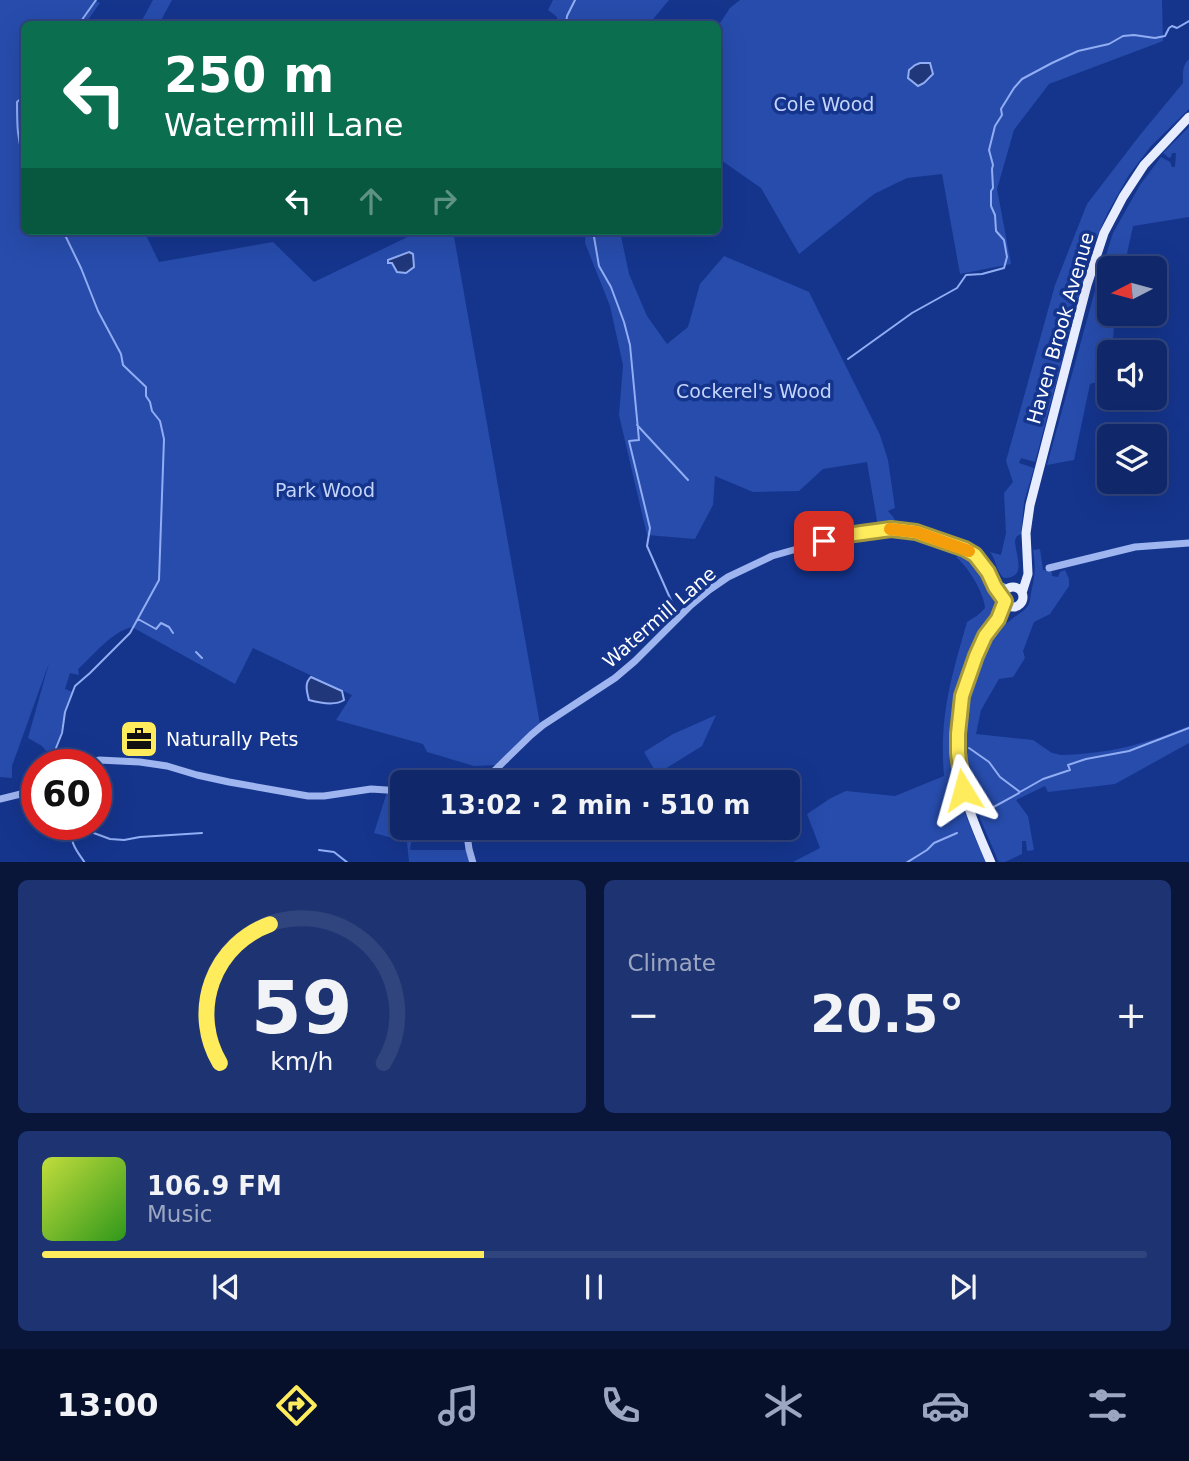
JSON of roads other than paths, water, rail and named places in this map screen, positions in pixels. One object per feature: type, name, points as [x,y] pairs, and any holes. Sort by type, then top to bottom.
[{"type":"main road","name":"Haven Brook Avenue","points":[[1022,593],[1028,574],[1026,533],[1030,505],[1101,242],[1123,197],[1144,165],[1189,117]]},
{"type":"main road","points":[[998,619],[1004,593],[1028,574]]},
{"type":"main road","points":[[991,862],[963,790],[959,762],[959,715],[968,677],[985,636],[998,619],[1022,601],[1019,589],[1011,588]]},
{"type":"main road","points":[[1004,600],[1009,606],[1016,606]]},
{"type":"street","name":"Watermill Lane","points":[[495,770],[543,725],[635,662],[709,590],[728,577],[772,556],[847,535],[891,529],[916,532],[969,551],[982,563],[1004,600]]},
{"type":"street","points":[[1053,570],[1135,547],[1189,543]]},
{"type":"street","name":"Watermill Lane","points":[[993,582],[1011,588]]},
{"type":"street","points":[[112,761],[167,766],[229,782],[308,796],[371,789],[390,790]]},
{"type":"street","points":[[0,799],[21,794]]},
{"type":"street","points":[[468,840],[473,862]]},
{"type":"waterway","points":[[81,21],[96,0]]},
{"type":"waterway","points":[[566,21],[575,0]]},
{"type":"waterway","points":[[848,359],[912,313],[957,288],[966,275],[1004,268],[1007,257],[1004,240],[996,231],[995,215],[991,206],[993,165],[989,150],[995,126],[1002,115],[1001,109],[1022,79],[1078,51],[1109,44],[1123,36],[1165,36],[1172,26],[1177,28],[1189,21]]},
{"type":"waterway","points":[[21,99],[17,102],[21,149]]},
{"type":"waterway","points":[[57,749],[65,712],[75,686],[130,633],[159,580],[164,439],[160,421],[146,396],[146,387],[123,365],[121,354],[98,311],[65,235]]},
{"type":"waterway","points":[[594,235],[599,266],[611,287],[630,345],[639,440],[629,441],[650,528],[647,546],[674,607]]},
{"type":"waterway","points":[[637,425],[688,480]]},
{"type":"waterway","points":[[138,619],[156,629],[161,623],[173,633]]},
{"type":"waterway","points":[[196,652],[202,658]]},
{"type":"waterway","points":[[969,748],[989,762],[1000,777],[1020,792],[1043,779],[1070,770],[1068,765],[1129,751],[1189,728]]},
{"type":"waterway","points":[[990,809],[1019,793]]},
{"type":"waterway","points":[[112,839],[202,833]]},
{"type":"waterway","points":[[908,862],[934,843],[957,833]]},
{"type":"waterway","points":[[72,840],[84,862]]},
{"type":"waterway","points":[[319,850],[334,852],[347,862]]},
{"type":"place","name":"Naturally Pets","points":[[139,739]]},
{"type":"park label","name":"Cole Wood","points":[[824,104]]},
{"type":"park label","name":"Cockerel's Wood","points":[[754,391]]},
{"type":"park label","name":"Park Wood","points":[[325,490]]}]
